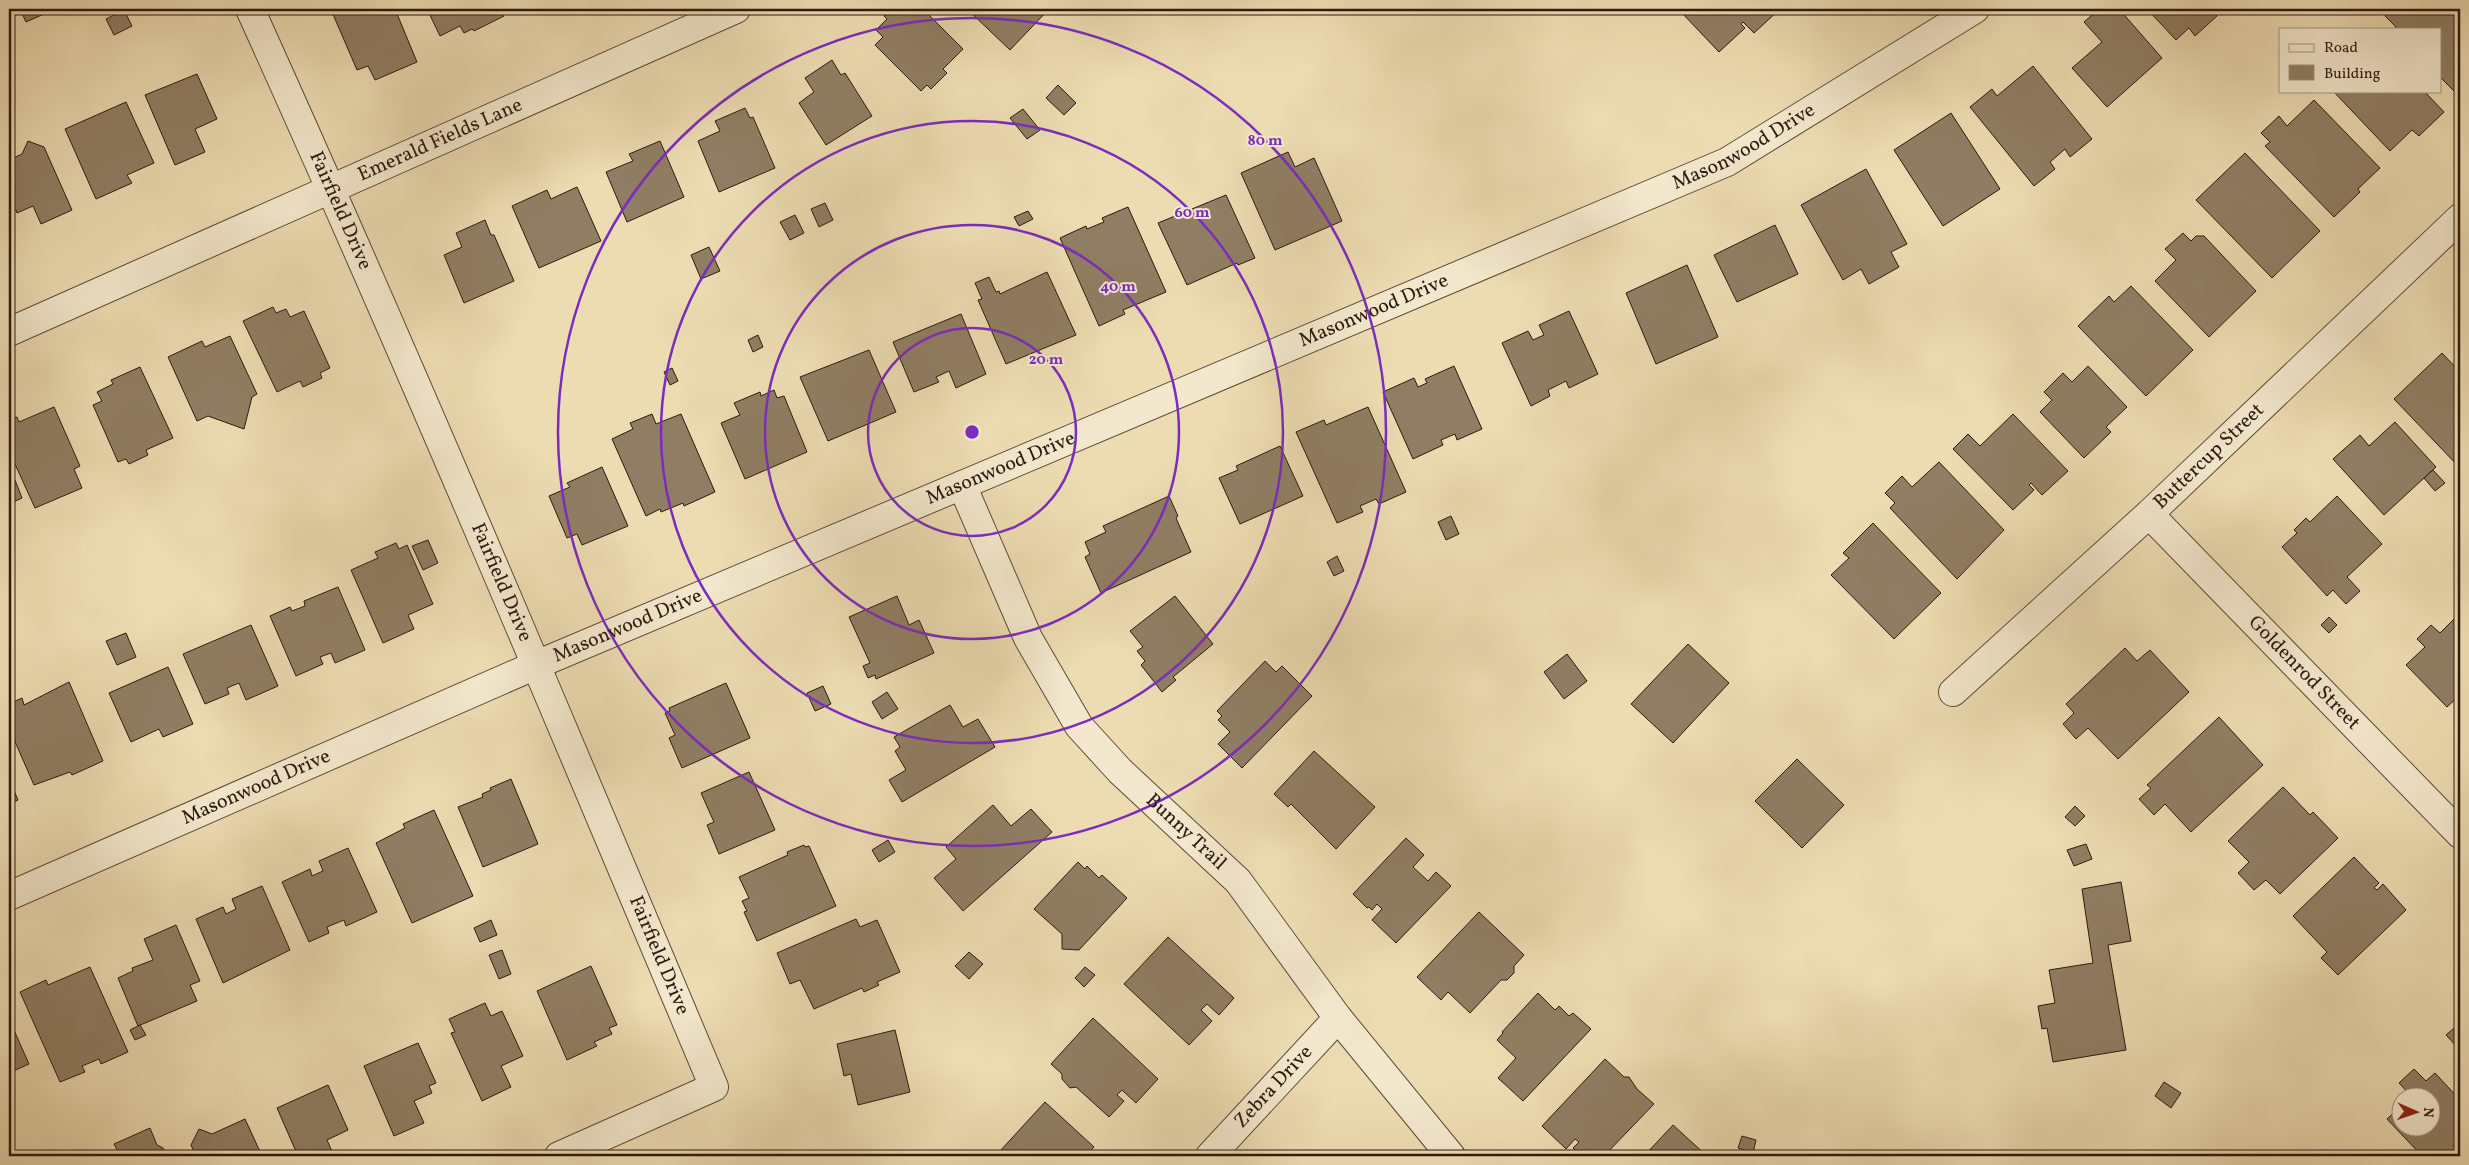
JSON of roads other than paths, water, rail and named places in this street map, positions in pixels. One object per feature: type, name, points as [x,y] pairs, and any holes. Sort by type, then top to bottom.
[{"type":"street","name":"Fairfield Drive","points":[[250,9],[332,190],[536,665],[714,1087],[559,1156]]},
{"type":"street","name":"Emerald Fields Lane","points":[[9,332],[736,9]]},
{"type":"street","name":"Masonwood Drive","points":[[9,896],[536,665],[1727,162],[1975,9]]},
{"type":"street","name":"Buttercup Street","points":[[1954,692],[2149,514],[2460,218]]},
{"type":"street","name":"Bunny Trail","points":[[962,485],[1028,638],[1079,726],[1120,771],[1238,881],[1338,1018],[1451,1156]]},
{"type":"street","name":"Goldenrod Street","points":[[2149,514],[2459,830]]},
{"type":"street","name":"Zebra Drive","points":[[1210,1156],[1338,1018]]}]
